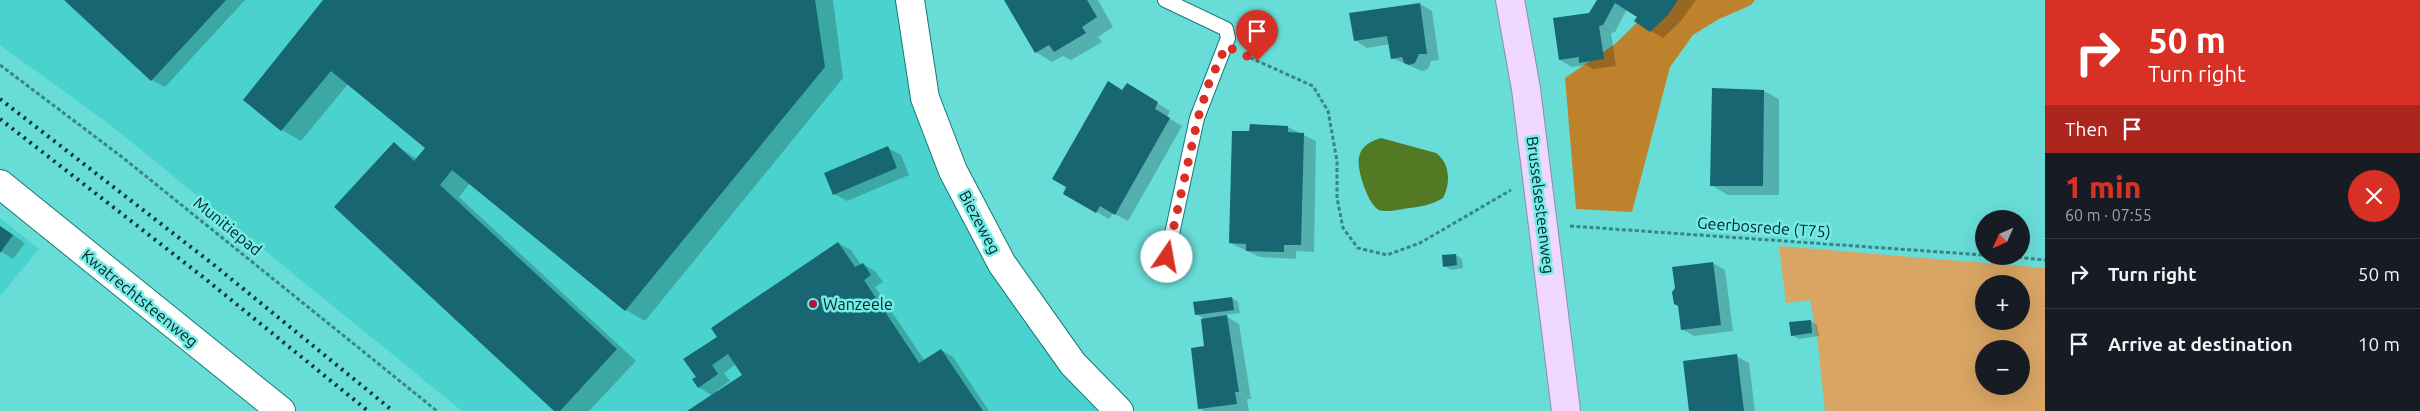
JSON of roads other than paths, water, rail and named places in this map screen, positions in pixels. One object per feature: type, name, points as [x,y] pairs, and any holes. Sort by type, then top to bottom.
[{"type":"main road","name":"Brusselsesteenweg","points":[[1510,0],[1526,89],[1566,411]]},
{"type":"street","name":"Biezeweg","points":[[910,0],[925,98],[953,171],[1002,264],[1073,364],[1119,411]]},
{"type":"street","name":"Kwatrechtsteenweg","points":[[0,184],[281,411]]},
{"type":"lane","points":[[1165,0],[1226,29],[1228,38],[1209,83],[1198,118],[1167,257]]},
{"type":"railway","points":[[0,99],[214,265],[393,411]]},
{"type":"railway","points":[[0,119],[203,277],[368,411]]},
{"type":"place","name":"Wanzeele","points":[[813,304]]}]
